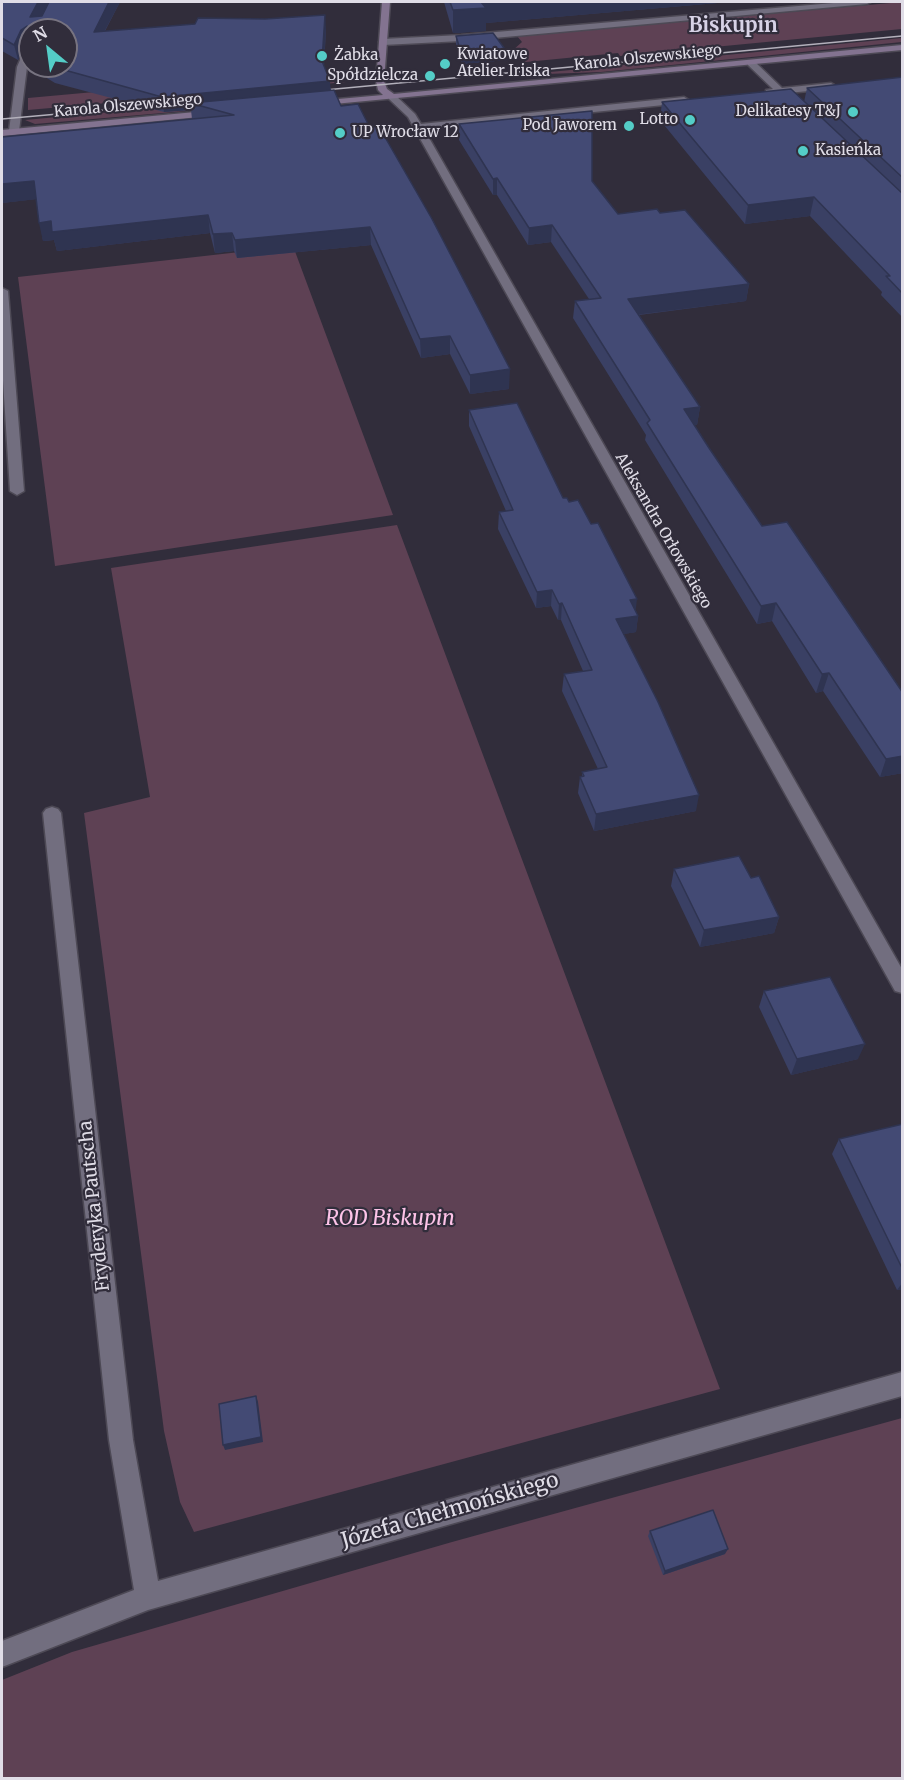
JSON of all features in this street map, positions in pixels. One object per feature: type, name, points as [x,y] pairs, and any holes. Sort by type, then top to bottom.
[{"type":"street","points":[[386,2],[381,85],[383,90],[392,97]]},
{"type":"street","points":[[777,2],[786,10]]},
{"type":"street","name":"Karola Olszewskiego","points":[[383,42],[461,38],[867,2]]},
{"type":"street","name":"Karola Olszewskiego","points":[[307,105],[903,48]]},
{"type":"street","points":[[751,63],[789,99]]},
{"type":"street","points":[[14,132],[20,78]]},
{"type":"street","points":[[762,93],[839,85]]},
{"type":"street","name":"Aleksandra Orłowskiego","points":[[392,97],[405,108],[418,127],[615,480],[903,985]]},
{"type":"street","points":[[418,127],[700,99]]},
{"type":"street","name":"Karola Olszewskiego","points":[[2,133],[224,112]]},
{"type":"street","points":[[2,291],[17,491]]},
{"type":"street","name":"Fryderyka Pautscha","points":[[52,813],[121,1440],[148,1597]]},
{"type":"street","name":"Józefa Chełmońskiego","points":[[2,1654],[148,1597],[903,1384]]},
{"type":"green space","points":[[902,2],[902,29],[620,56],[618,53],[526,62],[518,59],[512,51],[522,42],[517,36]]},
{"type":"green space","points":[[902,38],[902,42],[601,72],[519,75]]},
{"type":"green space","points":[[315,72],[319,82],[346,82],[28,110],[28,98]]},
{"type":"green space","points":[[208,103],[209,109],[35,124],[25,120]]},
{"type":"green space","points":[[293,246],[393,515],[55,566],[18,277]]},
{"type":"green space","name":"ROD Biskupin","points":[[397,525],[720,1389],[194,1532],[180,1502],[164,1431],[84,813],[150,797],[111,568]]},
{"type":"green space","points":[[902,1418],[902,1778],[2,1778],[2,1680],[72,1652],[452,1542]]},
{"type":"building","points":[[2,2],[38,2],[30,17],[42,16],[49,2],[109,2],[94,32],[195,24],[198,18],[265,19],[325,15],[322,61],[330,81],[162,97],[78,74],[78,18],[18,18],[18,36],[14,45],[2,38]]},
{"type":"building","points":[[450,2],[481,2],[486,8],[453,10]]},
{"type":"building","points":[[493,33],[507,52],[462,56],[456,36]]},
{"type":"building","points":[[903,77],[903,178],[807,88]]},
{"type":"building","points":[[791,89],[903,194],[903,294],[886,276],[890,276],[814,197],[748,205],[662,102]]},
{"type":"building","points":[[334,90],[341,106],[358,104],[369,126],[378,125],[432,219],[510,369],[470,375],[450,336],[420,339],[370,227],[235,240],[232,233],[213,234],[208,215],[52,232],[51,221],[39,223],[34,181],[2,184],[2,137],[234,115],[190,103]]},
{"type":"building","points":[[592,111],[592,181],[618,214],[657,209],[660,213],[685,210],[749,284],[628,299],[700,407],[684,409],[762,526],[787,522],[903,693],[903,756],[886,759],[829,673],[822,674],[776,603],[761,606],[647,423],[650,420],[575,301],[601,298],[552,225],[529,228],[497,178],[493,179],[459,124]]},
{"type":"building","points":[[517,403],[563,498],[567,498],[569,502],[578,500],[591,524],[598,523],[637,599],[630,600],[638,616],[616,619],[658,702],[699,795],[596,814],[580,777],[584,776],[582,772],[607,767],[564,674],[592,670],[562,603],[559,604],[552,590],[537,592],[499,512],[513,510],[469,410]]},
{"type":"building","points":[[739,856],[751,878],[759,876],[779,917],[704,930],[674,869]]},
{"type":"building","points":[[830,977],[865,1044],[797,1059],[764,991]]},
{"type":"building","points":[[903,1124],[903,1270],[839,1139]]},
{"type":"building","points":[[256,1396],[261,1437],[223,1445],[219,1404]]},
{"type":"building","points":[[713,1510],[728,1549],[665,1571],[650,1531]]},
{"type":"tram line","points":[[314,91],[902,36]]},
{"type":"tram line","points":[[2,119],[159,105]]},
{"type":"place","name":"Żabka","points":[[322,56]]},
{"type":"place","name":"Kwiatowe Atelier Iriska","points":[[445,64]]},
{"type":"place","name":"Spółdzielcza","points":[[430,76]]},
{"type":"place","name":"Delikatesy T&J","points":[[853,112]]},
{"type":"place","name":"Lotto","points":[[690,120]]},
{"type":"place","name":"Pod Jaworem","points":[[629,126]]},
{"type":"place","name":"UP Wrocław 12","points":[[340,133]]},
{"type":"place","name":"Kasieńka","points":[[803,151]]},
{"type":"district","name":"Biskupin","points":[[733,26]]}]
